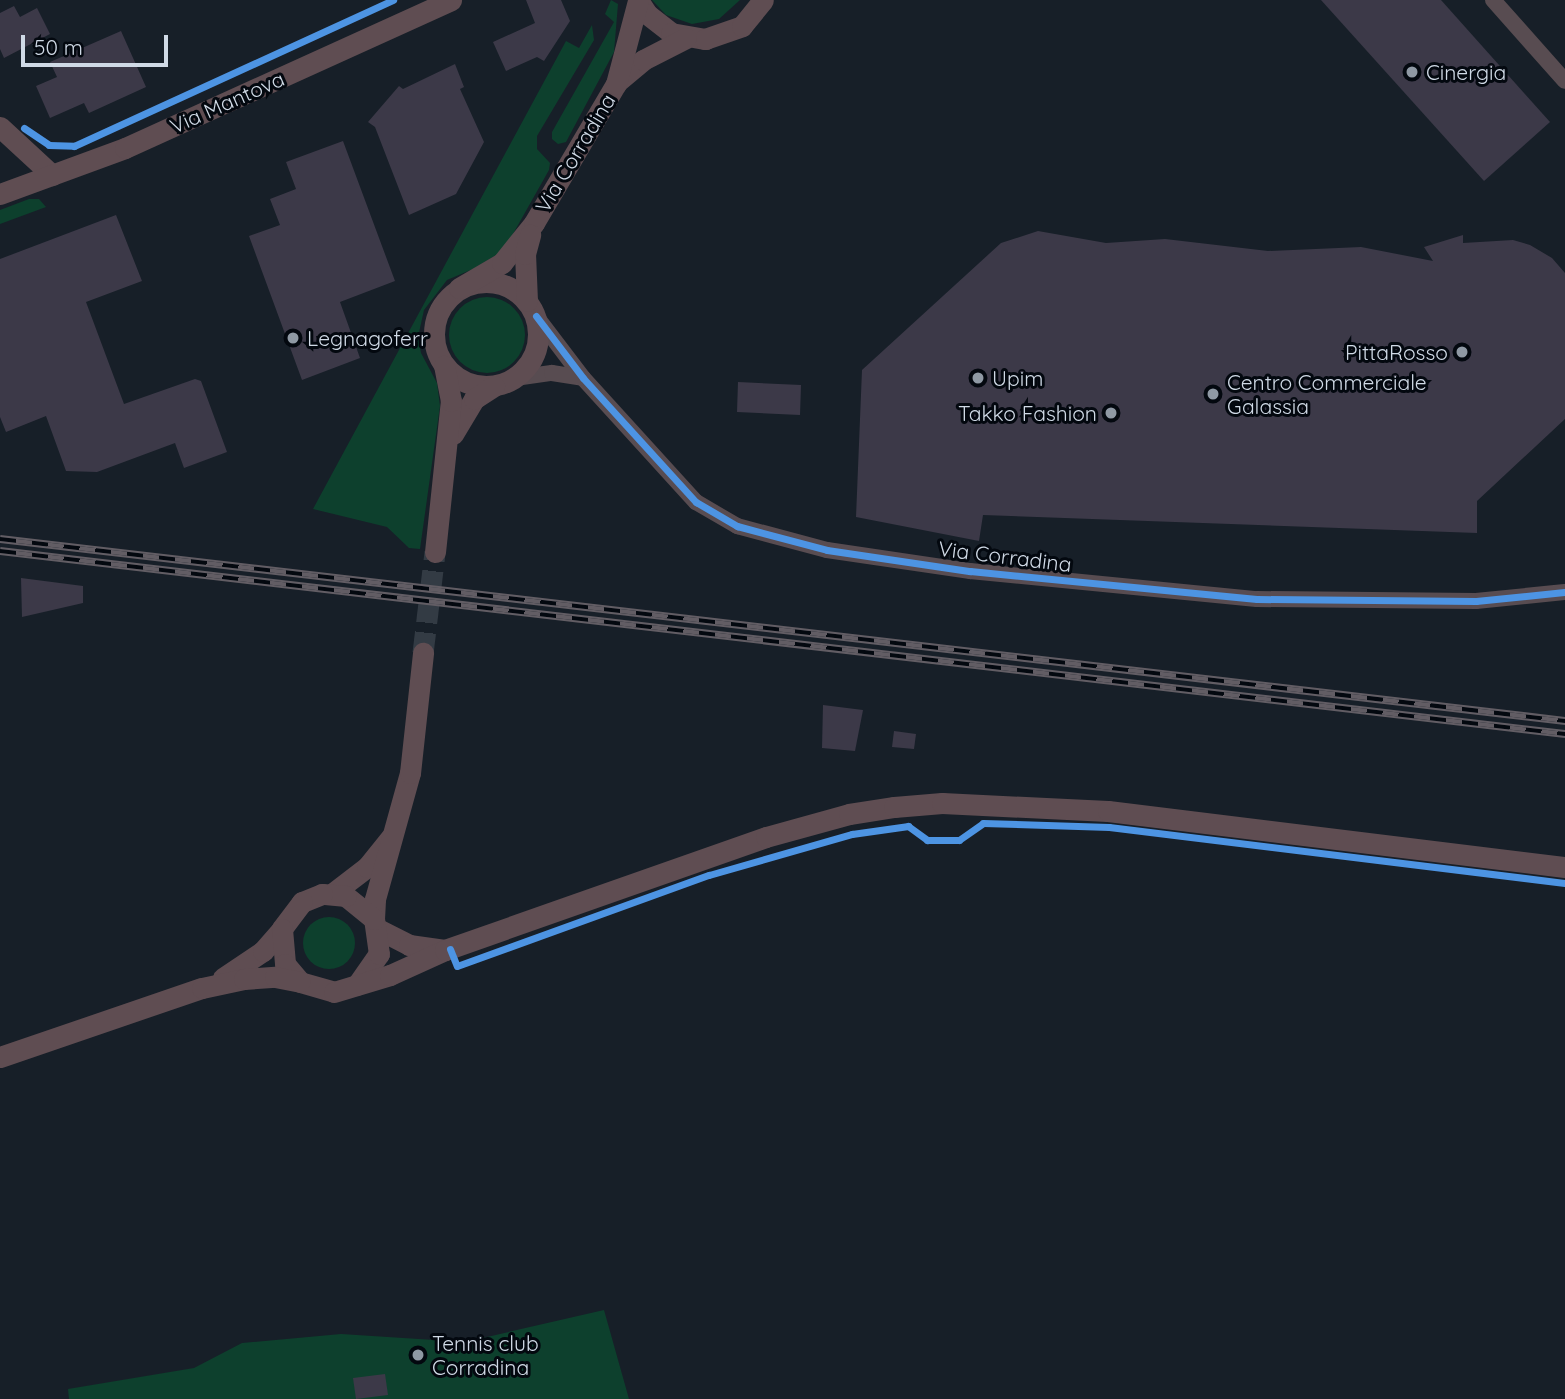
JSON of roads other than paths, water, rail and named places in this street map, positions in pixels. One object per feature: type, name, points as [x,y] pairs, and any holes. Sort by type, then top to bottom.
[{"type":"main road","name":"Via Mantova","points":[[0,194],[125,148],[451,0]]},
{"type":"main road","points":[[638,0],[658,25],[686,38],[724,36],[742,26],[763,0]]},
{"type":"main road","name":"Via Corradina","points":[[459,288],[502,263],[534,223],[616,84],[638,0]]},
{"type":"main road","name":"Via Corradina","points":[[616,84],[643,60],[686,38]]},
{"type":"main road","points":[[0,127],[52,175]]},
{"type":"main road","name":"Via Corradina","points":[[531,308],[525,254],[534,223]]},
{"type":"main road","points":[[435,552],[451,401],[444,366],[436,350],[435,324],[445,300],[459,288],[495,282],[531,308],[536,351],[515,378],[494,386],[464,411],[447,449]]},
{"type":"main road","points":[[444,366],[467,383],[494,386]]},
{"type":"main road","points":[[357,985],[374,966],[376,924],[392,835],[410,773],[423,653]]},
{"type":"main road","points":[[202,988],[265,978],[300,982],[322,992],[357,985],[445,950],[766,837],[849,814],[942,803],[1108,811],[1565,867]]},
{"type":"main road","points":[[0,1057],[202,988],[238,970],[282,929],[302,902],[333,893],[367,867],[392,835]]},
{"type":"main road","points":[[333,893],[357,901],[376,924],[409,945],[445,950]]},
{"type":"main road","points":[[282,929],[285,964],[300,982]]},
{"type":"street","points":[[1493,0],[1565,81]]},
{"type":"street","name":"Via Corradina","points":[[531,308],[583,378],[696,502],[737,526],[827,550],[970,571],[1257,599],[1476,601],[1565,592]]},
{"type":"street","points":[[515,378],[552,373],[583,378]]},
{"type":"tunnel","points":[[423,653],[435,552]]},
{"type":"railway","points":[[0,539],[1565,721]]},
{"type":"railway","points":[[0,551],[1565,734]]},
{"type":"place","name":"Cinergia","points":[[1412,72]]},
{"type":"place","name":"Legnagoferr","points":[[293,338]]},
{"type":"place","name":"PittaRosso","points":[[1462,352]]},
{"type":"place","name":"Upim","points":[[978,378]]},
{"type":"place","name":"Centro Commerciale Galassia","points":[[1213,394]]},
{"type":"place","name":"Takko Fashion","points":[[1111,413]]},
{"type":"place","name":"Tennis club Corradina","points":[[418,1355]]}]
